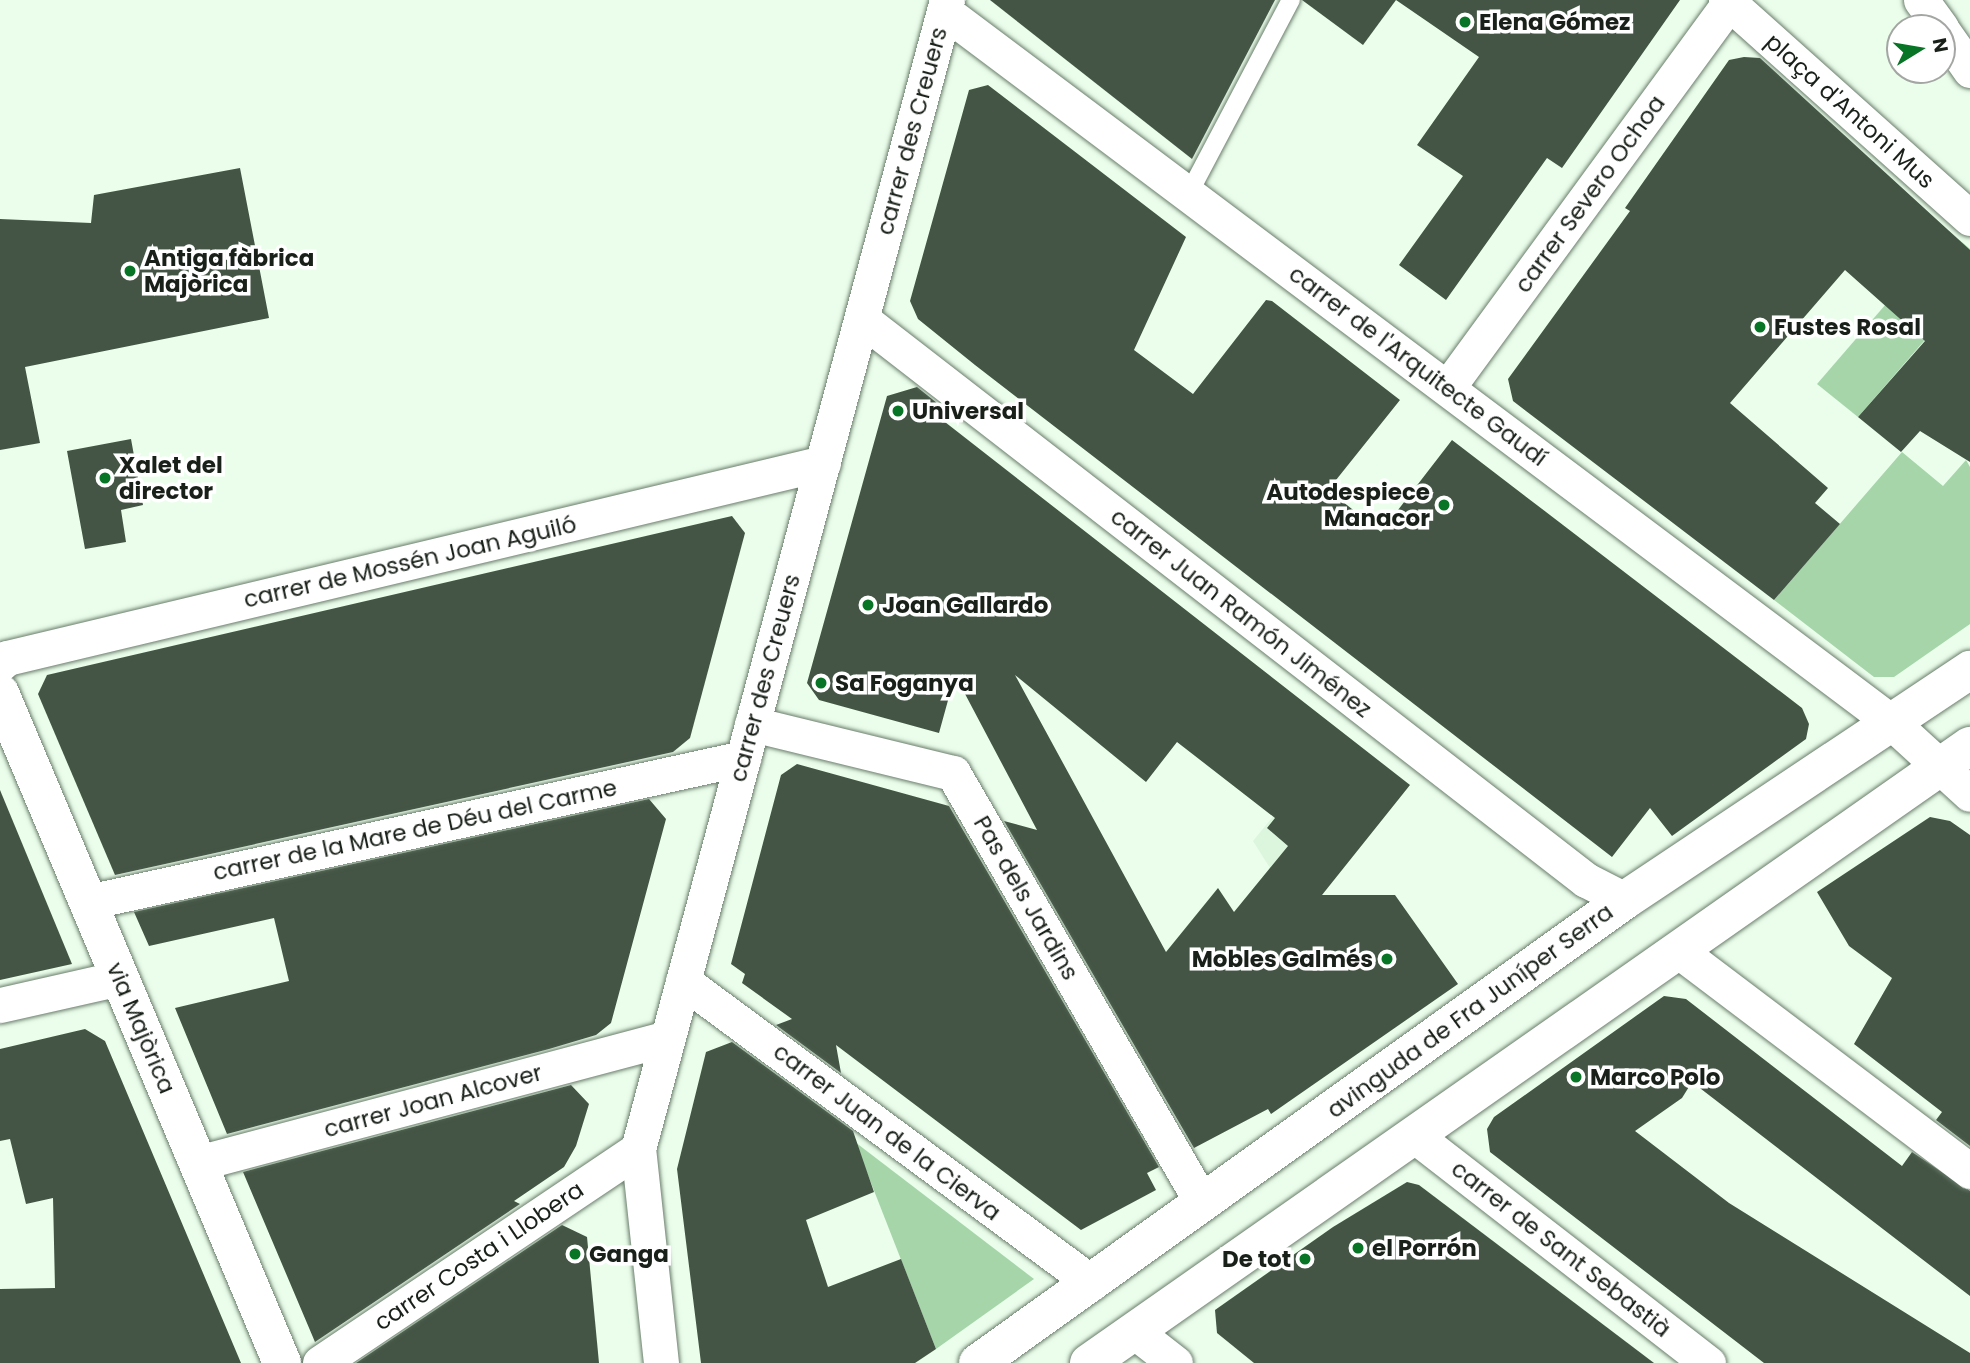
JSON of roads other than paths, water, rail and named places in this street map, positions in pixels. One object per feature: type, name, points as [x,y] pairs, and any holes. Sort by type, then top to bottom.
[{"type":"main road","name":"avinguda de Fra Juníper Serra","points":[[978,1363],[1625,900],[1970,670]]},
{"type":"main road","name":"via Majòrica","points":[[0,693],[282,1363]]},
{"type":"main road","points":[[1089,1363],[1938,771],[1970,746]]},
{"type":"street","name":"plaça d'Antoni Mus","points":[[1729,1],[1970,218]]},
{"type":"street","name":"carrer Severo Ochoa","points":[[1448,387],[1729,1]]},
{"type":"street","name":"carrer de l'Arquitecte Gaudí","points":[[946,6],[1188,195],[1448,387],[1890,721],[1938,771],[1970,794]]},
{"type":"street","name":"carrer des Creuers","points":[[661,1363],[638,1149],[946,6]]},
{"type":"street","points":[[1956,50],[1970,69]]},
{"type":"street","name":"carrer Juan Ramón Jiménez","points":[[862,319],[1586,880],[1625,900]]},
{"type":"street","name":"carrer de Mossén Joan Aguiló","points":[[0,664],[21,655],[822,463]]},
{"type":"street","name":"Pas dels Jardins","points":[[752,724],[953,773],[1202,1202]]},
{"type":"street","name":"carrer de la Mare de Déu del Carme","points":[[88,902],[743,758]]},
{"type":"street","points":[[1679,951],[1970,1171]]},
{"type":"street","points":[[0,1005],[120,978]]},
{"type":"street","name":"carrer Juan de la Cierva","points":[[683,981],[1092,1283]]},
{"type":"street","name":"carrer Joan Alcover","points":[[198,1163],[668,1038]]},
{"type":"street","name":"carrer de Sant Sebastià","points":[[1415,1136],[1708,1363]]},
{"type":"street","name":"carrer Costa i Llobera","points":[[320,1363],[638,1149]]},
{"type":"street","points":[[1134,1331],[1175,1363]]},
{"type":"lane","points":[[1188,195],[1291,0]]},
{"type":"place","name":"Elena Gómez","points":[[1465,22]]},
{"type":"place","name":"Antiga fàbrica Majòrica","points":[[130,271]]},
{"type":"place","name":"Fustes Rosal","points":[[1760,327]]},
{"type":"place","name":"Universal","points":[[898,411]]},
{"type":"place","name":"Xalet del director","points":[[105,478]]},
{"type":"place","name":"Autodespiece Manacor","points":[[1444,505]]},
{"type":"place","name":"Joan Gallardo","points":[[868,605]]},
{"type":"place","name":"Sa Foganya","points":[[821,683]]},
{"type":"place","name":"Mobles Galmés","points":[[1387,959]]},
{"type":"place","name":"Marco Polo","points":[[1576,1077]]},
{"type":"place","name":"el Porrón","points":[[1358,1248]]},
{"type":"place","name":"Ganga","points":[[575,1254]]},
{"type":"place","name":"De tot","points":[[1305,1259]]}]
